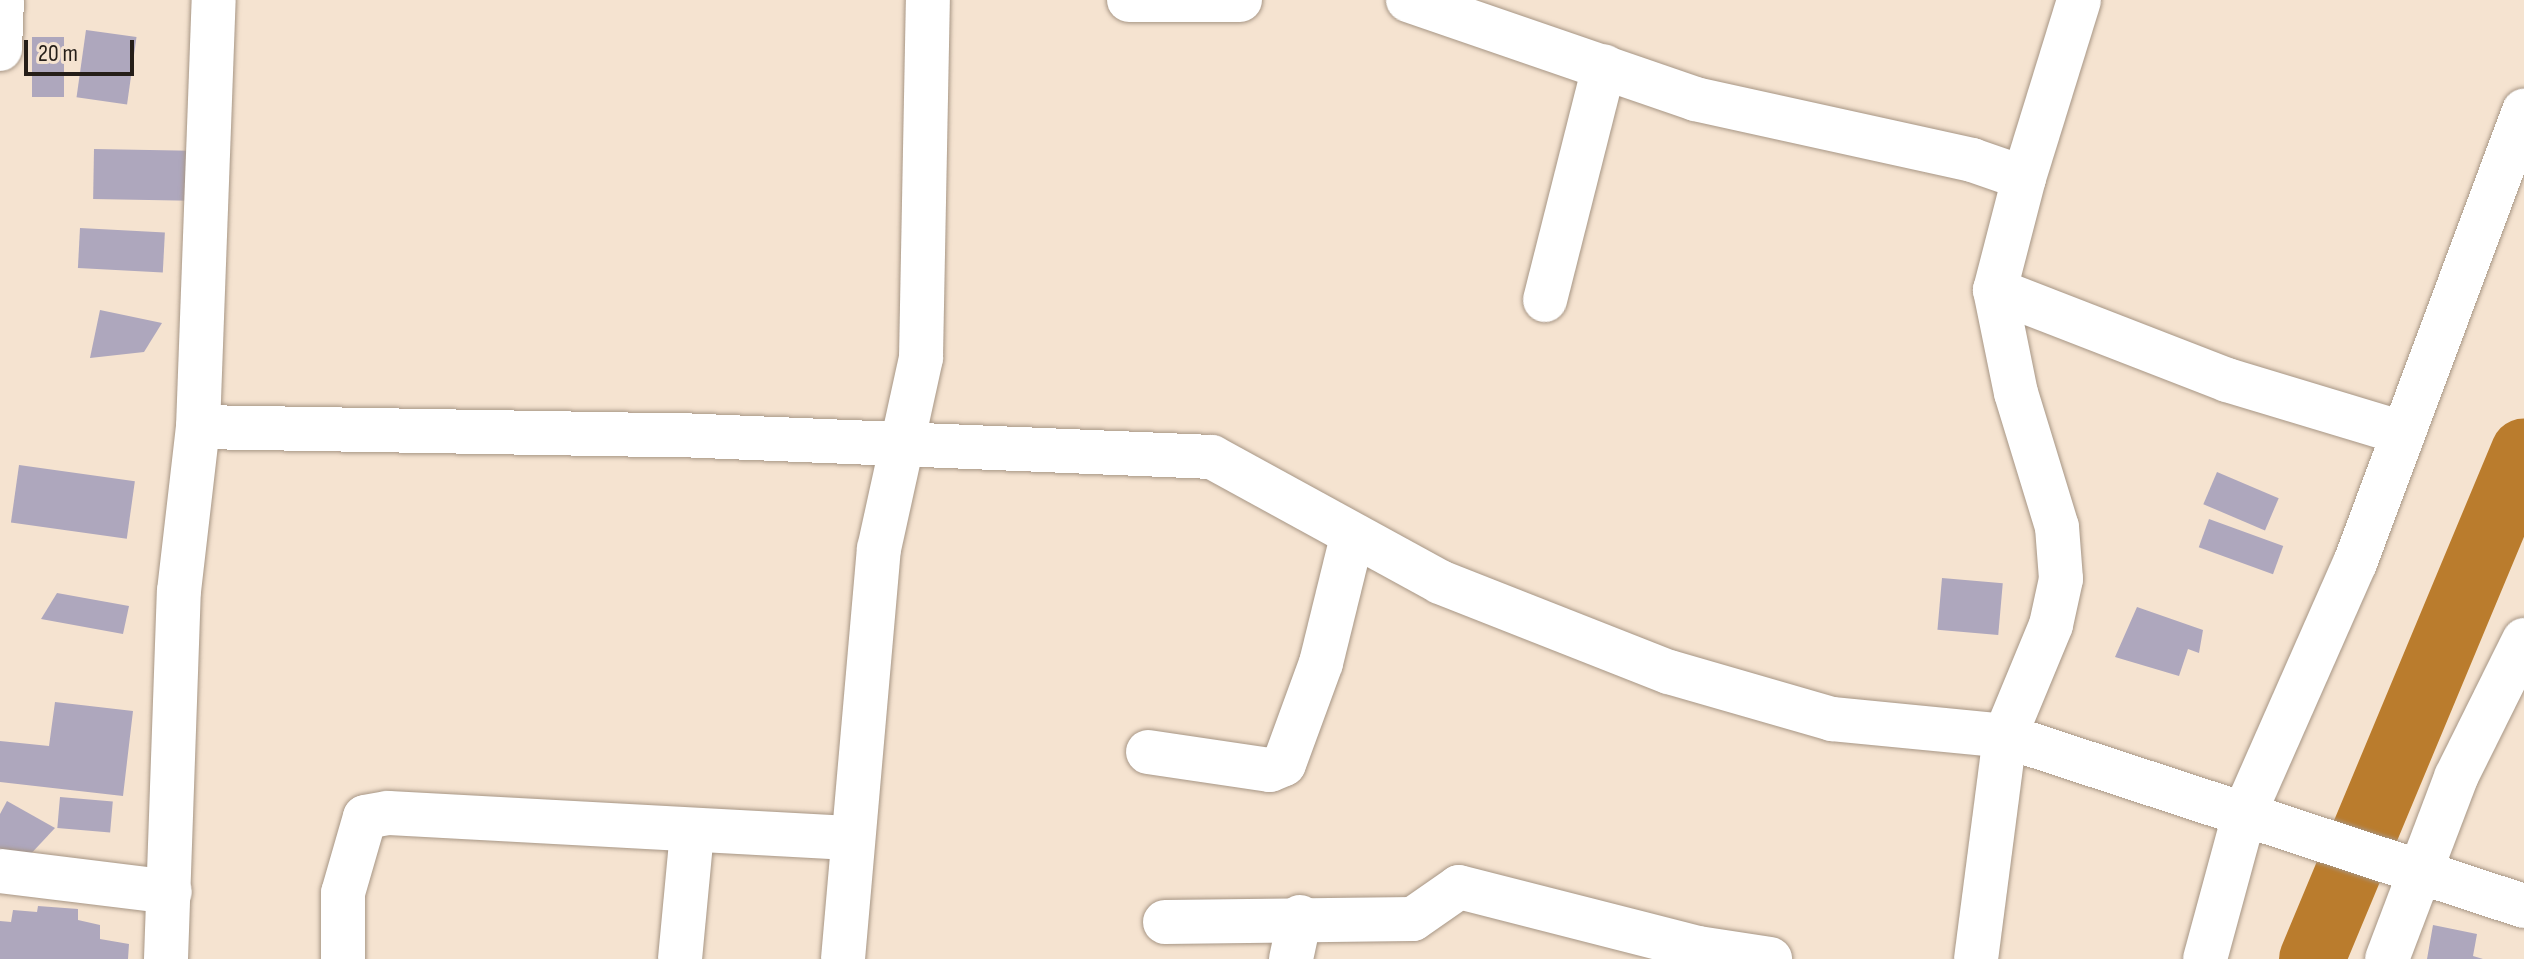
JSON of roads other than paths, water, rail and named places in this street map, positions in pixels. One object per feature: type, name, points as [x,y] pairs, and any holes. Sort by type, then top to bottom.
[{"type":"street","points":[[0,49],[2,0]]},
{"type":"street","points":[[166,959],[179,591],[198,427],[214,0]]},
{"type":"street","points":[[843,959],[850,838],[879,549],[898,441],[921,358],[926,297],[928,0]]},
{"type":"street","points":[[1129,0],[1240,0]]},
{"type":"street","points":[[1408,0],[1695,99],[1972,160],[2024,178]]},
{"type":"street","points":[[1976,959],[2005,736],[2051,625],[2061,579],[2057,527],[2016,393],[1995,290],[2024,178],[2079,0]]},
{"type":"street","points":[[1545,300],[1604,66]]},
{"type":"street","points":[[2205,959],[2245,812],[2355,563],[2524,110]]},
{"type":"street","points":[[1995,290],[2227,380],[2403,433]]},
{"type":"street","points":[[198,427],[898,441],[1212,457],[1352,537],[1440,582],[1669,672],[1832,719],[2005,736],[2245,812],[2308,839],[2524,906]]},
{"type":"street","points":[[1148,752],[1270,770],[1284,764],[1321,663],[1352,537]]},
{"type":"street","points":[[2387,959],[2416,873],[2456,777],[2523,644]]},
{"type":"street","points":[[343,959],[343,893],[365,817],[388,813],[692,833],[850,838]]},
{"type":"street","points":[[680,959],[692,833]]},
{"type":"street","points":[[0,871],[170,892]]},
{"type":"street","points":[[1165,922],[1300,917],[1413,919],[1459,887],[1698,948],[1770,959]]},
{"type":"street","points":[[1291,959],[1300,917]]},
{"type":"waterway","points":[[2312,959],[2524,451]]}]
